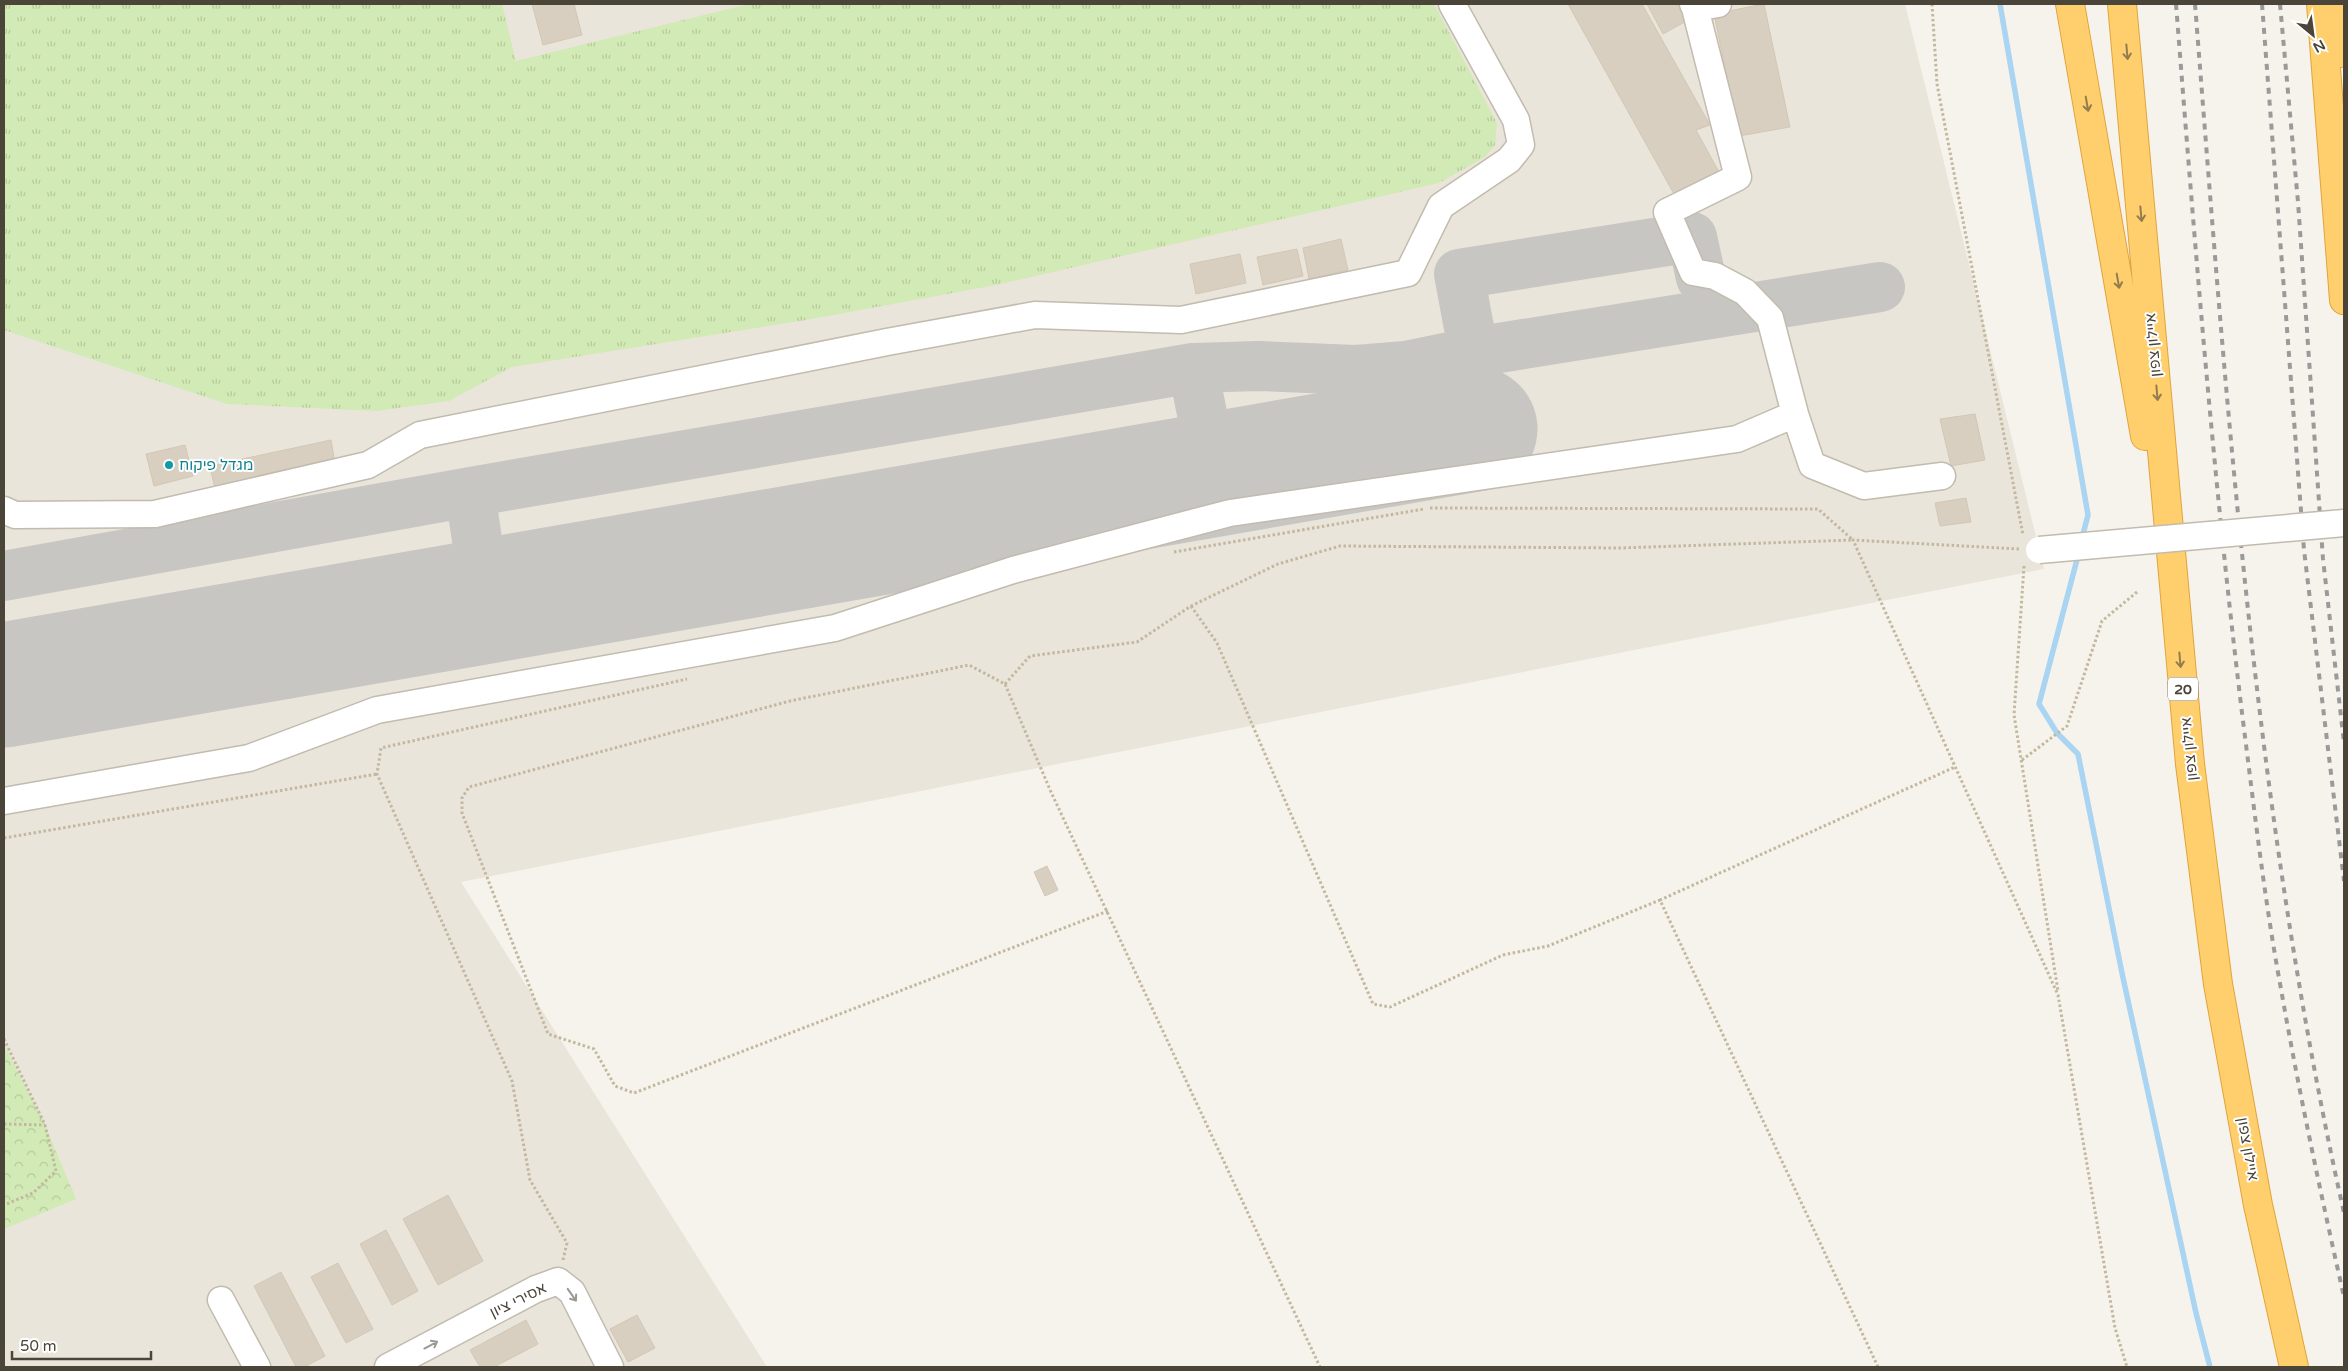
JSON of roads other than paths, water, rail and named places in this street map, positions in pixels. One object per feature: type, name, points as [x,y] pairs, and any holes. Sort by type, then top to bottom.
[{"type":"highway","points":[[2070,4],[2177,621]]},
{"type":"highway","name":"איילון צפון","points":[[2122,4],[2190,764],[2218,984],[2258,1205],[2294,1367]]},
{"type":"highway","points":[[2321,4],[2344,300]]},
{"type":"highway","points":[[2340,252],[2342,4]]},
{"type":"street","points":[[4,510],[15,515],[155,514],[368,465],[420,435],[887,342],[1035,315],[1181,320],[1408,273],[1441,206],[1509,160],[1521,145],[1516,120],[1452,4]]},
{"type":"street","points":[[1702,5],[1738,177],[1667,212],[1693,272],[1715,276],[1745,292],[1770,318],[1795,414],[1812,465],[1864,486],[1942,476]]},
{"type":"street","points":[[4,801],[249,758],[377,710],[836,628],[1013,570],[1230,513],[1738,439],[1795,414]]},
{"type":"street","points":[[2032,550],[2344,523]]},
{"type":"street","name":"אסירי ציון","points":[[388,1367],[536,1289],[558,1281],[572,1292],[610,1367]]},
{"type":"street","points":[[221,1300],[257,1367]]},
{"type":"waterway","points":[[2000,4],[2088,515],[2082,538]]},
{"type":"waterway","points":[[2079,552],[2039,704],[2057,733],[2078,754],[2122,973],[2196,1313],[2210,1367]]},
{"type":"railway","points":[[2176,4],[2214,458],[2233,639],[2256,826],[2270,924],[2288,1028],[2344,1297]]},
{"type":"railway","points":[[2195,4],[2233,459],[2266,763],[2313,1064],[2344,1213]]},
{"type":"railway","points":[[2262,4],[2304,550],[2344,881]]},
{"type":"railway","points":[[2280,4],[2298,202],[2323,559],[2344,743]]},
{"type":"place","name":"מגדל פיקוח","points":[[169,465]]}]
